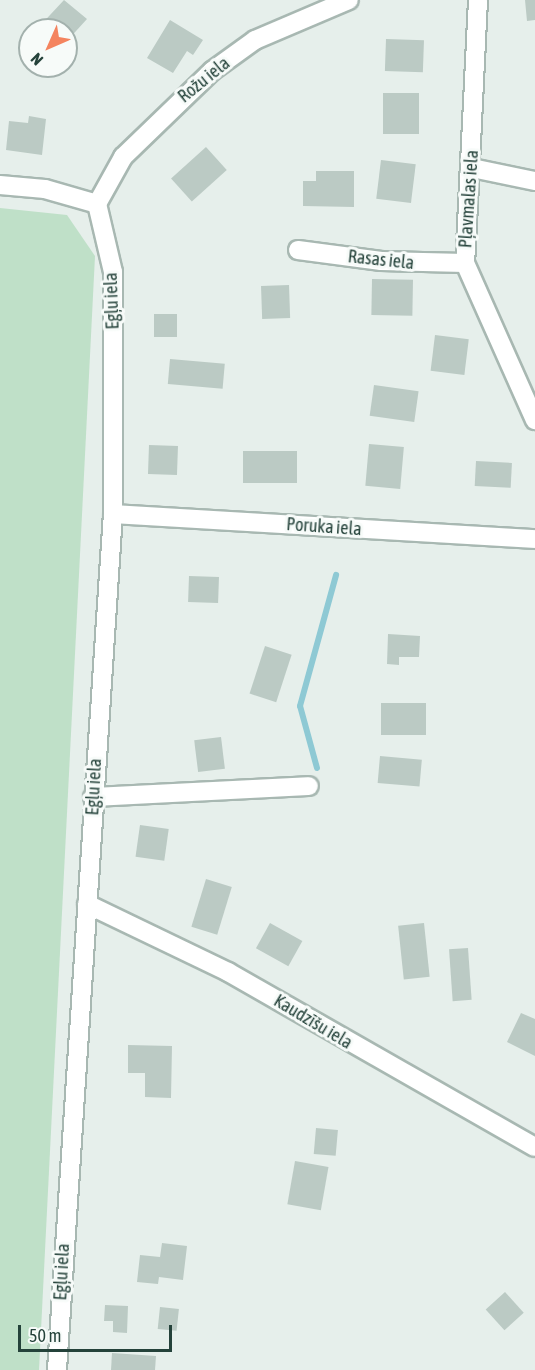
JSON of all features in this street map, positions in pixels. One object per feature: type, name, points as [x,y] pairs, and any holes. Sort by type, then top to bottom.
[{"type":"street","name":"Rožu iela","points":[[97,204],[123,157],[212,71],[255,40],[349,0]]},
{"type":"street","name":"Pļavmalas iela","points":[[478,0],[472,168],[465,263],[535,420]]},
{"type":"street","points":[[472,168],[535,181]]},
{"type":"street","points":[[0,185],[45,189],[97,204]]},
{"type":"street","name":"Egļu iela","points":[[57,1370],[112,514],[113,272],[97,204]]},
{"type":"street","name":"Rasas iela","points":[[298,250],[404,263],[465,263]]},
{"type":"street","name":"Poruka iela","points":[[112,514],[535,539]]},
{"type":"street","points":[[93,797],[309,786]]},
{"type":"street","name":"Kaudzīšu iela","points":[[87,904],[228,972],[535,1148]]},
{"type":"green space","points":[[0,208],[67,215],[95,256],[39,1370],[0,1370]]},
{"type":"building","points":[[64,0],[87,19],[78,29],[78,18],[47,18]]},
{"type":"building","points":[[525,0],[535,0],[535,20],[527,21]]},
{"type":"building","points":[[170,20],[203,40],[193,55],[187,51],[173,73],[147,58]]},
{"type":"building","points":[[386,39],[424,40],[423,72],[385,71]]},
{"type":"building","points":[[383,93],[419,93],[419,134],[383,134]]},
{"type":"building","points":[[29,116],[46,119],[42,155],[6,150],[9,121],[28,123]]},
{"type":"building","points":[[206,147],[227,170],[192,201],[171,178]]},
{"type":"building","points":[[381,160],[416,164],[411,203],[376,199]]},
{"type":"building","points":[[316,171],[354,171],[354,207],[303,206],[303,181],[316,181]]},
{"type":"building","points":[[372,279],[413,280],[412,316],[371,315]]},
{"type":"building","points":[[289,285],[290,318],[262,319],[261,286]]},
{"type":"building","points":[[154,314],[177,314],[177,337],[154,337]]},
{"type":"building","points":[[435,335],[469,339],[464,375],[431,371]]},
{"type":"building","points":[[170,359],[225,364],[223,389],[168,384]]},
{"type":"building","points":[[374,385],[419,391],[414,422],[370,416]]},
{"type":"building","points":[[369,444],[404,447],[400,489],[365,486]]},
{"type":"building","points":[[149,445],[178,446],[177,475],[148,474]]},
{"type":"building","points":[[243,451],[297,451],[297,483],[243,483]]},
{"type":"building","points":[[476,461],[512,463],[511,488],[475,486]]},
{"type":"building","points":[[189,576],[219,577],[218,603],[188,602]]},
{"type":"building","points":[[388,634],[420,636],[419,657],[399,657],[399,665],[387,664]]},
{"type":"building","points":[[265,646],[292,655],[276,702],[250,694]]},
{"type":"building","points":[[381,703],[426,703],[426,735],[381,735]]},
{"type":"building","points":[[221,737],[225,769],[198,772],[194,740]]},
{"type":"building","points":[[380,756],[422,760],[419,787],[378,783]]},
{"type":"building","points":[[140,825],[169,829],[164,861],[136,857]]},
{"type":"building","points":[[206,879],[232,887],[217,935],[191,927]]},
{"type":"building","points":[[270,923],[302,941],[288,966],[256,948]]},
{"type":"building","points":[[424,923],[430,977],[404,979],[398,926]]},
{"type":"building","points":[[468,948],[472,1000],[453,1001],[449,949]]},
{"type":"building","points":[[521,1013],[535,1019],[535,1056],[507,1042]]},
{"type":"building","points":[[128,1045],[172,1046],[171,1098],[145,1097],[145,1073],[128,1073]]},
{"type":"building","points":[[316,1128],[338,1130],[336,1156],[314,1154]]},
{"type":"building","points":[[295,1161],[328,1167],[321,1210],[287,1204]]},
{"type":"building","points":[[162,1243],[187,1246],[183,1280],[159,1277],[158,1284],[137,1282],[140,1255],[160,1257]]},
{"type":"building","points":[[505,1292],[524,1313],[504,1330],[486,1309]]},
{"type":"building","points":[[105,1305],[128,1306],[127,1333],[113,1332],[113,1321],[104,1321]]},
{"type":"building","points":[[160,1307],[179,1309],[177,1331],[158,1329]]},
{"type":"building","points":[[112,1353],[156,1356],[155,1370],[111,1370]]},
{"type":"waterway","points":[[317,768],[300,706],[336,575]]}]
